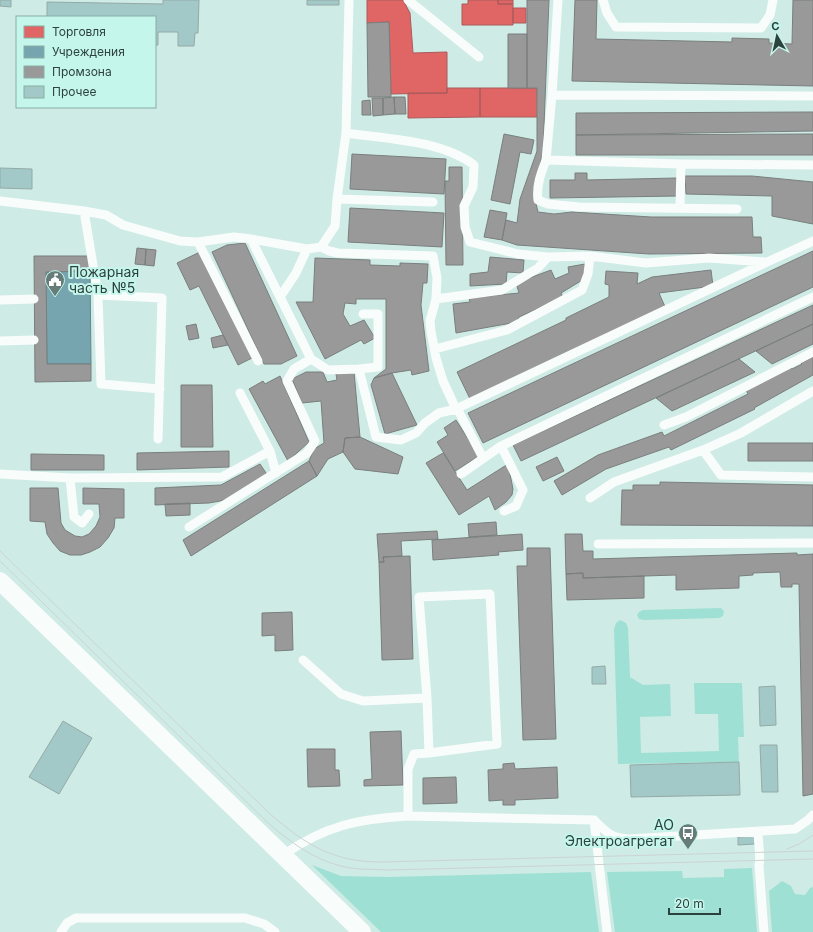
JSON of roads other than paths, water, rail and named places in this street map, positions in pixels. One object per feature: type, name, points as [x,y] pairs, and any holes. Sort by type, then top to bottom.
[{"type":"street","points":[[0,581],[7,593],[362,932]]},
{"type":"lane","points":[[321,247],[335,226],[346,133],[349,0]]},
{"type":"lane","points":[[408,0],[480,57]]},
{"type":"lane","points":[[558,0],[546,160],[540,176],[537,192],[538,200],[548,204],[579,206],[737,209]]},
{"type":"lane","points":[[602,0],[607,14],[616,28],[761,28],[770,15],[773,0]]},
{"type":"lane","points":[[552,95],[813,96]]},
{"type":"lane","points":[[346,133],[433,145],[454,153],[474,165],[474,187],[464,206],[464,227],[470,242],[518,254],[548,257],[590,256],[646,263],[709,258],[765,263]]},
{"type":"lane","points":[[546,160],[681,164],[813,165]]},
{"type":"lane","points":[[680,208],[681,164]]},
{"type":"lane","points":[[337,199],[433,202]]},
{"type":"lane","points":[[0,201],[84,210],[106,215],[123,225],[180,241],[198,242],[234,237],[308,249],[321,247],[329,251],[338,252],[433,256],[437,278],[436,299],[430,320],[436,358],[443,381],[456,409],[483,458]]},
{"type":"lane","points":[[84,210],[98,295],[101,384],[160,389]]},
{"type":"lane","points":[[251,239],[311,359],[328,370],[359,369],[378,366],[378,314],[363,314]]},
{"type":"lane","points":[[359,369],[376,437],[401,440],[416,433],[425,423],[439,413],[456,409],[813,241]]},
{"type":"lane","points":[[198,242],[258,361]]},
{"type":"lane","points":[[280,297],[296,273],[308,249]]},
{"type":"lane","points":[[435,349],[507,330],[582,290],[588,274],[590,256]]},
{"type":"lane","points":[[436,299],[502,290],[538,268],[548,257]]},
{"type":"lane","points":[[98,295],[162,298],[158,439]]},
{"type":"lane","points":[[461,474],[501,446],[813,297]]},
{"type":"lane","points":[[0,300],[34,299]]},
{"type":"lane","points":[[0,341],[34,340]]},
{"type":"lane","points":[[664,425],[686,417],[813,352]]},
{"type":"lane","points":[[189,527],[307,453],[315,441],[287,381],[294,369],[311,359]]},
{"type":"lane","points":[[590,498],[614,482],[703,450],[741,433],[813,391]]},
{"type":"lane","points":[[240,393],[270,451],[276,473]]},
{"type":"lane","points":[[501,446],[523,490],[516,506],[504,511]]},
{"type":"lane","points":[[703,450],[721,475],[813,477]]},
{"type":"lane","points":[[0,474],[70,478],[222,477],[270,451]]},
{"type":"lane","points":[[70,478],[74,517],[82,523],[89,514]]},
{"type":"lane","points":[[598,544],[813,543]]},
{"type":"lane","points":[[408,816],[408,769],[414,754],[429,753],[497,744],[490,594],[419,597],[428,698],[429,753]]},
{"type":"lane","points":[[303,660],[341,694],[363,701],[428,698]]},
{"type":"lane","points":[[283,855],[304,841],[335,827],[370,819],[408,816],[594,820],[612,836],[619,838],[795,829],[813,815]]},
{"type":"lane","points":[[594,820],[607,932]]},
{"type":"lane","points":[[758,832],[761,860],[760,865],[764,932]]},
{"type":"lane","points":[[61,932],[67,923],[76,918],[245,918],[264,924],[275,932]]},
{"type":"tram line","points":[[0,551],[269,813],[307,842],[334,855],[348,859],[381,862],[813,851]]},
{"type":"tram line","points":[[0,561],[267,822],[303,849],[323,860],[356,869],[388,870],[813,859]]},
{"type":"tram line","points":[[787,849],[799,844],[813,835]]},
{"type":"place","name":"Пожарная часть №5","points":[[55,297]]},
{"type":"place","name":"АО Электроагрегат","points":[[688,850]]}]
